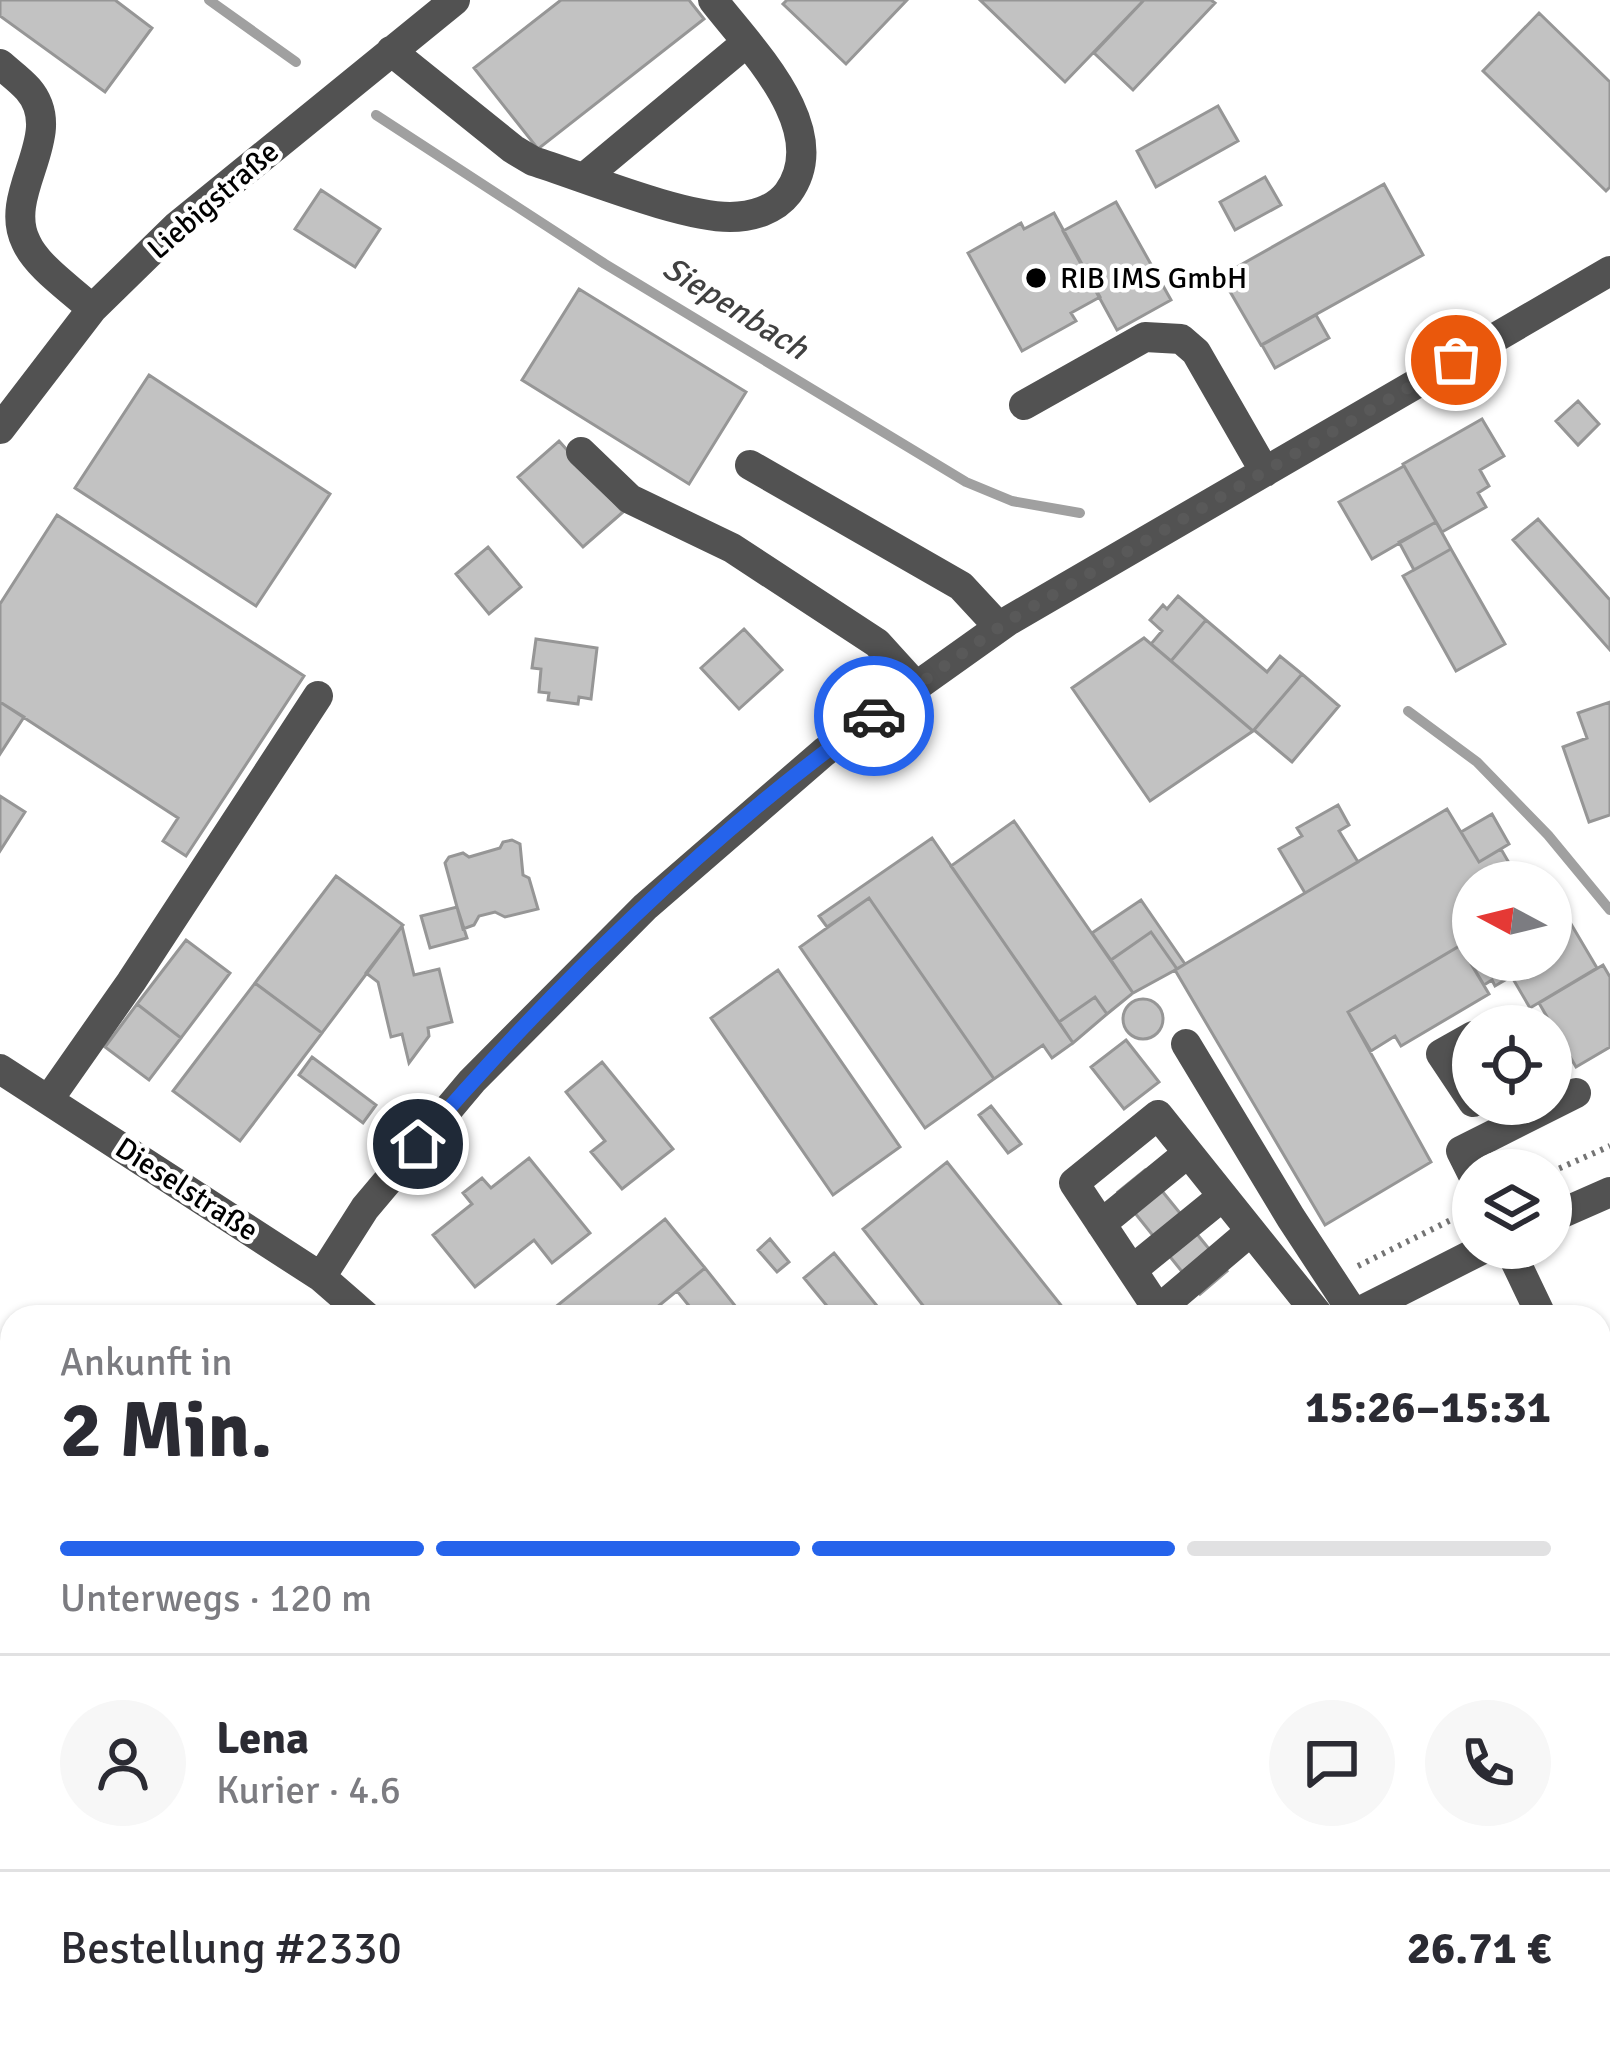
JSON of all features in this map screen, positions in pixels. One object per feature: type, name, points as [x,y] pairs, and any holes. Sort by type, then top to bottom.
[{"type":"street","name":"Liebigstraße","points":[[0,429],[92,309],[176,227],[455,0]]},
{"type":"street","points":[[391,51],[533,160],[695,211],[729,218],[757,214],[780,203],[799,177],[800,130],[778,84],[713,0]]},
{"type":"street","points":[[584,177],[746,43]]},
{"type":"street","points":[[0,64],[31,91],[41,115],[39,146],[23,189],[20,225],[27,247],[92,309]]},
{"type":"street","points":[[321,1277],[365,1208],[472,1081],[629,922],[824,752],[999,627],[1610,271]]},
{"type":"street","points":[[1024,405],[1144,337],[1181,339],[1196,352],[1265,472]]},
{"type":"street","points":[[580,452],[630,499],[732,548],[878,643],[916,686]]},
{"type":"street","points":[[750,465],[961,586],[999,627]]},
{"type":"street","points":[[49,1099],[318,696]]},
{"type":"street","points":[[1186,1044],[1345,1305]]},
{"type":"street","points":[[1452,1048],[1441,1054],[1452,1071]]},
{"type":"street","name":"Dieselstraße","points":[[4,1080],[49,1099],[321,1277],[353,1305]]},
{"type":"street","points":[[1465,1149],[1576,1093]]},
{"type":"street","points":[[1155,1305],[1074,1183],[1158,1115],[1310,1305]]},
{"type":"street","points":[[1487,1125],[1494,1135]]},
{"type":"street","points":[[1101,1224],[1188,1153]]},
{"type":"street","points":[[1572,1209],[1610,1192]]},
{"type":"street","points":[[1132,1270],[1223,1196]]},
{"type":"street","points":[[1171,1305],[1251,1232]]},
{"type":"street","points":[[1373,1305],[1452,1265]]},
{"type":"street","points":[[1519,1269],[1536,1305]]},
{"type":"path","points":[[1572,1163],[1610,1147]]},
{"type":"path","points":[[1331,1280],[1452,1220]]},
{"type":"building","points":[[0,0],[115,0],[152,28],[105,92],[0,16]]},
{"type":"building","points":[[561,0],[689,0],[704,19],[538,149],[474,68]]},
{"type":"building","points":[[787,0],[907,0],[846,64],[783,4]]},
{"type":"building","points":[[980,0],[1144,0],[1065,82]]},
{"type":"building","points":[[1144,0],[1215,3],[1133,90],[1094,53]]},
{"type":"building","points":[[1539,13],[1610,82],[1610,187],[1606,191],[1483,71]]},
{"type":"building","points":[[1218,106],[1238,141],[1156,187],[1137,151]]},
{"type":"building","points":[[1265,177],[1281,205],[1235,230],[1220,202]]},
{"type":"building","points":[[1384,184],[1423,255],[1261,345],[1221,276]]},
{"type":"building","points":[[321,190],[380,229],[355,267],[295,229]]},
{"type":"building","points":[[1116,202],[1171,300],[1117,330],[1063,231]]},
{"type":"building","name":"RIB IMS GmbH","points":[[1054,213],[1100,297],[1071,313],[1076,321],[1022,351],[968,253],[1021,223],[1024,229]]},
{"type":"building","points":[[579,289],[746,392],[689,484],[522,380]]},
{"type":"building","points":[[1316,315],[1329,338],[1275,368],[1262,345]]},
{"type":"building","points":[[149,375],[330,494],[256,606],[75,488]]},
{"type":"building","points":[[1578,401],[1599,424],[1578,445],[1556,421]]},
{"type":"building","points":[[1482,419],[1504,456],[1480,470],[1489,486],[1478,493],[1486,507],[1442,532],[1403,464]]},
{"type":"building","points":[[559,441],[623,512],[583,547],[518,477]]},
{"type":"building","points":[[1404,466],[1436,522],[1372,559],[1339,502]]},
{"type":"building","points":[[57,515],[304,676],[186,856],[163,841],[178,818],[0,702],[0,604]]},
{"type":"building","points":[[1538,519],[1610,600],[1610,650],[1513,540]]},
{"type":"building","points":[[1436,522],[1451,549],[1414,570],[1399,542]]},
{"type":"building","points":[[488,547],[521,587],[489,614],[456,574]]},
{"type":"building","points":[[1451,549],[1505,644],[1456,671],[1403,576]]},
{"type":"building","points":[[1178,596],[1206,620],[1171,661],[1151,644],[1162,631],[1150,620]]},
{"type":"building","points":[[1206,620],[1267,672],[1280,656],[1302,674],[1253,731],[1171,661]]},
{"type":"building","points":[[744,629],[782,670],[739,709],[701,668]]},
{"type":"building","points":[[1144,638],[1253,731],[1150,801],[1072,688]]},
{"type":"building","points":[[536,639],[597,648],[591,699],[579,697],[578,704],[548,700],[549,693],[539,692],[541,669],[532,668]]},
{"type":"building","points":[[1302,674],[1339,706],[1292,762],[1254,730]]},
{"type":"building","points":[[0,702],[24,717],[0,754]]},
{"type":"building","points":[[1610,702],[1610,815],[1589,822],[1563,747],[1587,738],[1578,713]]},
{"type":"building","points":[[0,796],[25,812],[0,851]]},
{"type":"building","points":[[1338,805],[1349,825],[1339,831],[1358,862],[1305,893],[1279,849],[1302,836],[1297,828]]},
{"type":"building","points":[[1447,809],[1478,861],[1452,861],[1452,950],[1348,1012],[1431,1162],[1325,1225],[1175,970]]},
{"type":"building","points":[[1492,814],[1509,844],[1478,861],[1461,832]]},
{"type":"building","points":[[1014,821],[1133,993],[1107,1014],[1095,997],[1059,1022],[951,866]]},
{"type":"building","points":[[932,838],[1073,1043],[1052,1058],[1043,1045],[994,1079],[869,898],[827,927],[819,916]]},
{"type":"building","points":[[512,840],[520,844],[523,875],[529,878],[538,909],[505,917],[495,912],[479,916],[474,925],[463,929],[445,863],[449,857],[463,853],[469,857]]},
{"type":"building","points":[[1501,849],[1508,861],[1481,861]]},
{"type":"building","points":[[336,876],[403,925],[322,1033],[255,983]]},
{"type":"building","points":[[869,898],[994,1079],[925,1128],[800,947]]},
{"type":"building","points":[[1141,900],[1185,964],[1177,969],[1151,932],[1111,960],[1092,933]]},
{"type":"building","points":[[457,907],[467,938],[430,948],[421,916]]},
{"type":"building","points":[[402,926],[414,975],[439,969],[452,1022],[428,1028],[429,1036],[409,1063],[402,1034],[391,1037],[378,982],[366,973]]},
{"type":"building","points":[[1572,926],[1597,968],[1528,1005],[1514,981],[1572,981]]},
{"type":"building","points":[[1151,932],[1177,969],[1133,993],[1111,960]]},
{"type":"building","points":[[186,940],[230,973],[181,1038],[137,1004]]},
{"type":"building","points":[[1452,950],[1452,981],[1481,981],[1489,994],[1470,1005],[1452,1005],[1452,1016],[1401,1046],[1395,1036],[1371,1051],[1348,1012]]},
{"type":"building","points":[[1603,965],[1610,977],[1610,1047],[1576,1067],[1572,1005],[1539,1003]]},
{"type":"building","points":[[778,970],[900,1147],[833,1195],[711,1018]]},
{"type":"building","points":[[255,983],[322,1033],[240,1141],[173,1091]]},
{"type":"building","points":[[1095,997],[1107,1014],[1073,1043],[1059,1022]]},
{"type":"building","points":[[1143,999],[1157,1005],[1163,1019],[1157,1033],[1143,1039],[1129,1033],[1123,1019],[1129,1005]]},
{"type":"building","points":[[137,1004],[181,1038],[149,1080],[105,1047]]},
{"type":"building","points":[[1126,1040],[1159,1082],[1124,1109],[1091,1067]]},
{"type":"building","points":[[312,1057],[376,1105],[363,1123],[299,1075]]},
{"type":"building","points":[[602,1062],[673,1149],[622,1189],[591,1152],[605,1141],[566,1092]]},
{"type":"building","points":[[991,1106],[1021,1144],[1008,1153],[979,1115]]},
{"type":"building","points":[[529,1158],[590,1233],[552,1263],[534,1240],[475,1287],[433,1235],[472,1204],[463,1193],[482,1178],[491,1188]]},
{"type":"building","points":[[947,1162],[1061,1305],[923,1305],[863,1229]]},
{"type":"building","points":[[1145,1170],[1227,1271],[1200,1294],[1118,1192]]},
{"type":"building","points":[[665,1219],[705,1268],[660,1305],[558,1305]]},
{"type":"building","points":[[770,1239],[789,1262],[777,1272],[758,1250]]},
{"type":"building","points":[[834,1253],[876,1305],[826,1305],[804,1278]]},
{"type":"building","points":[[705,1268],[734,1305],[688,1305],[677,1291]]},
{"type":"waterway","name":"Siepenbach","points":[[209,0],[296,62]]},
{"type":"waterway","name":"Siepenbach","points":[[376,115],[605,264],[966,482],[1012,501],[1080,513]]},
{"type":"waterway","name":"Siepenbach","points":[[1408,711],[1477,762],[1548,835],[1610,910]]},
{"type":"way so far","points":[[874,716],[1008,621],[1456,360]]},
{"type":"place","name":"RIB IMS GmbH","points":[[1036,278]]},
{"type":"route","points":[[418,1144],[472,1081],[645,907],[824,752],[874,716]]}]
